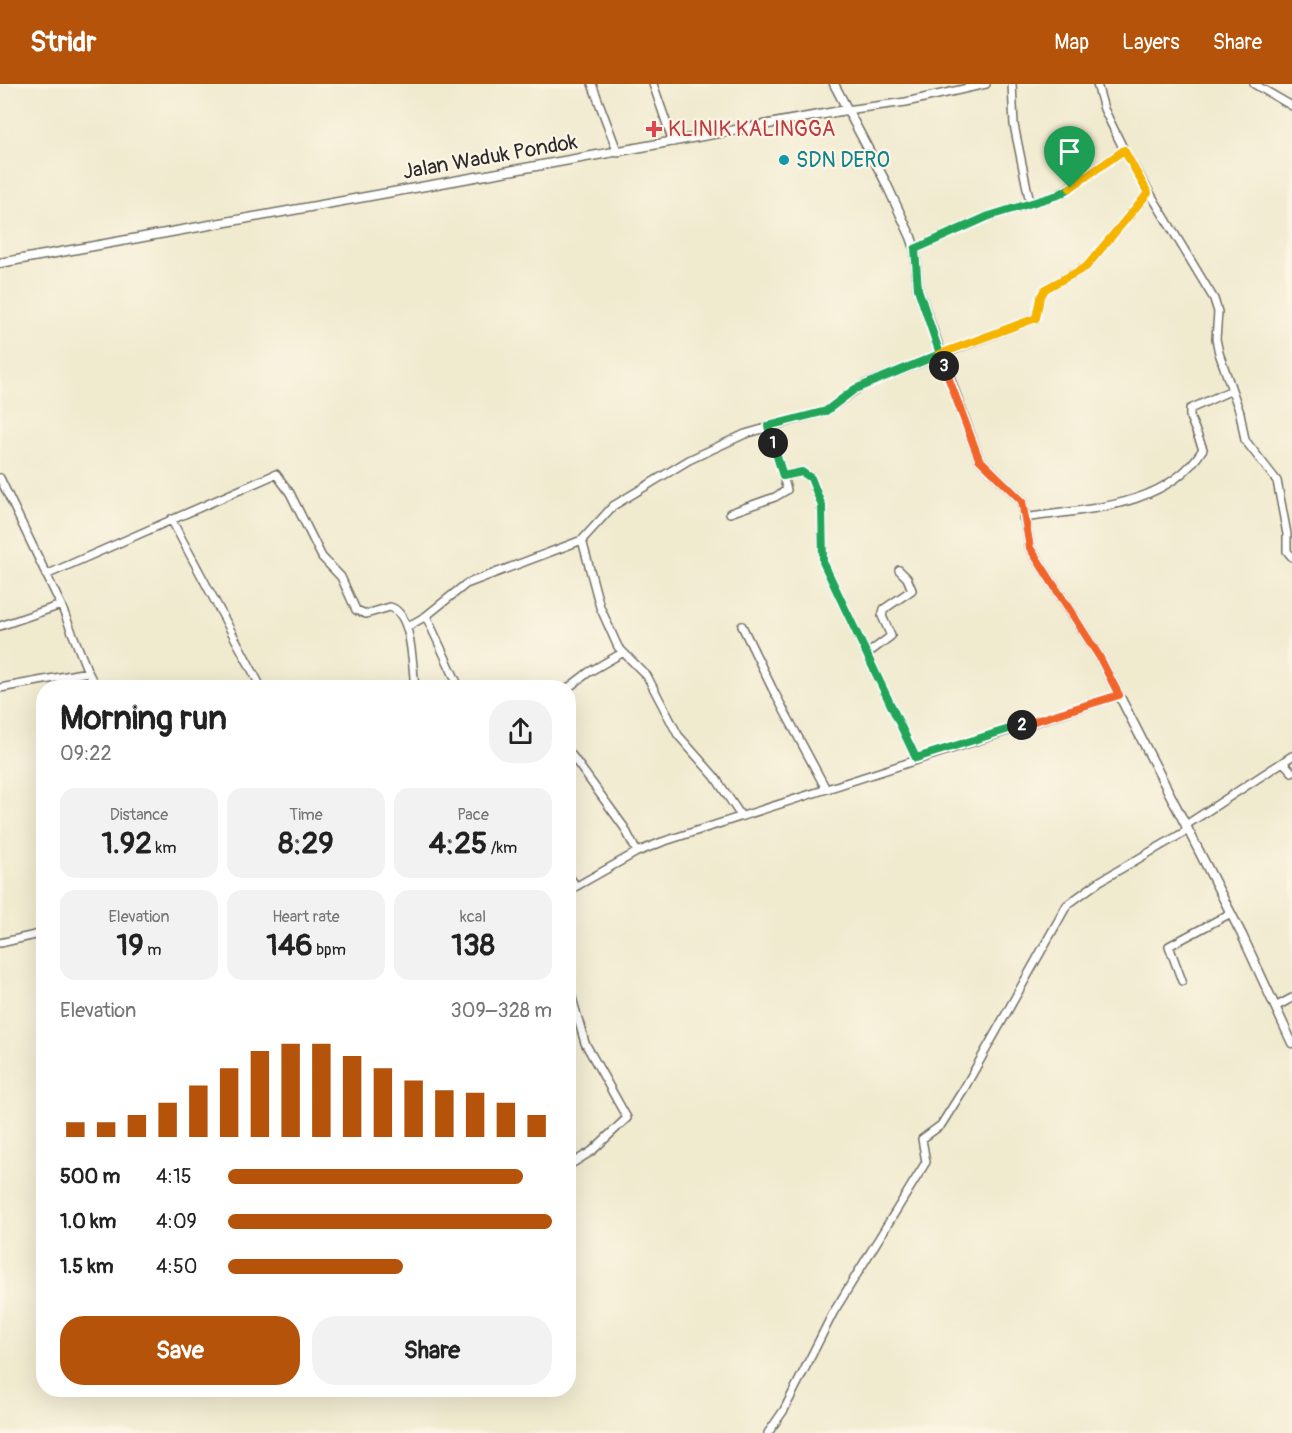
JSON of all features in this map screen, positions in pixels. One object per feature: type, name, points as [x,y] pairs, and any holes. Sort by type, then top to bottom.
[{"type":"street","points":[[592,84],[618,153]]},
{"type":"street","points":[[653,84],[673,142]]},
{"type":"street","points":[[834,84],[885,181],[915,249],[918,289],[979,459],[1022,501],[1023,518],[1030,548],[1099,656],[1231,913],[1292,1043]]},
{"type":"street","name":"Jalan Waduk Pondok","points":[[0,263],[846,110],[906,102],[986,84]]},
{"type":"street","points":[[1012,84],[1014,125],[1030,202]]},
{"type":"street","points":[[1097,84],[1108,118],[1124,150],[1148,193],[1214,298],[1218,312],[1216,339],[1240,412],[1245,441],[1277,481],[1289,554]]},
{"type":"street","points":[[1254,84],[1292,106]]},
{"type":"street","points":[[915,249],[989,216],[1070,188],[1124,150]]},
{"type":"street","points":[[407,627],[426,616],[477,578],[582,540],[606,512],[633,492],[689,460],[768,426],[826,411],[855,389],[1036,318],[1040,298],[1045,289],[1086,267],[1148,193]]},
{"type":"street","points":[[1023,518],[1122,504],[1168,485],[1203,449],[1190,417],[1190,409],[1232,390]]},
{"type":"street","points":[[730,513],[785,492],[787,487],[768,426]]},
{"type":"street","points":[[783,476],[802,472],[811,478],[823,508],[823,562],[916,758]]},
{"type":"street","points":[[46,575],[276,474],[290,493],[322,557],[341,577],[356,610],[366,614],[394,608],[407,627],[414,680]]},
{"type":"street","points":[[0,478],[60,605],[92,680]]},
{"type":"street","points":[[171,519],[257,680]]},
{"type":"street","points":[[582,540],[600,607],[622,653],[647,676],[678,735],[715,777],[741,816]]},
{"type":"street","points":[[867,654],[891,636],[882,616],[884,609],[912,590],[907,578],[900,570]]},
{"type":"street","points":[[0,626],[60,605]]},
{"type":"street","points":[[426,616],[456,680]]},
{"type":"street","points":[[742,626],[826,789]]},
{"type":"street","points":[[576,682],[622,653]]},
{"type":"street","points":[[44,680],[88,672]]},
{"type":"street","points":[[0,688],[36,681]]},
{"type":"street","points":[[576,886],[637,852],[916,758],[1119,695]]},
{"type":"street","points":[[768,1433],[784,1410],[833,1313],[926,1162],[922,1139],[941,1125],[965,1088],[1064,909],[1100,881],[1156,851],[1292,756]]},
{"type":"street","points":[[576,761],[624,827],[637,852]]},
{"type":"street","points":[[1282,762],[1292,772]]},
{"type":"street","points":[[1182,981],[1169,946],[1231,913]]},
{"type":"street","points":[[0,943],[36,935]]},
{"type":"street","points":[[1275,1007],[1292,998]]},
{"type":"street","points":[[576,1012],[585,1043],[627,1118],[592,1151],[576,1161]]},
{"type":"place","name":"KLINIK KALINGGA","points":[[654,129]]},
{"type":"place","name":"SDN DERO","points":[[784,160]]},
{"type":"route","points":[[1070,188],[1058,195],[1030,202],[971,223],[915,249],[918,289],[940,354],[855,389],[826,411],[768,426],[783,476],[804,472],[811,478],[823,508],[821,550],[823,562],[916,758],[1119,695],[1099,656],[1030,548],[1023,518],[1022,501],[988,471],[979,459],[940,354],[1036,318],[1040,298],[1045,289],[1086,267],[1148,193],[1124,150],[1070,188]]}]
